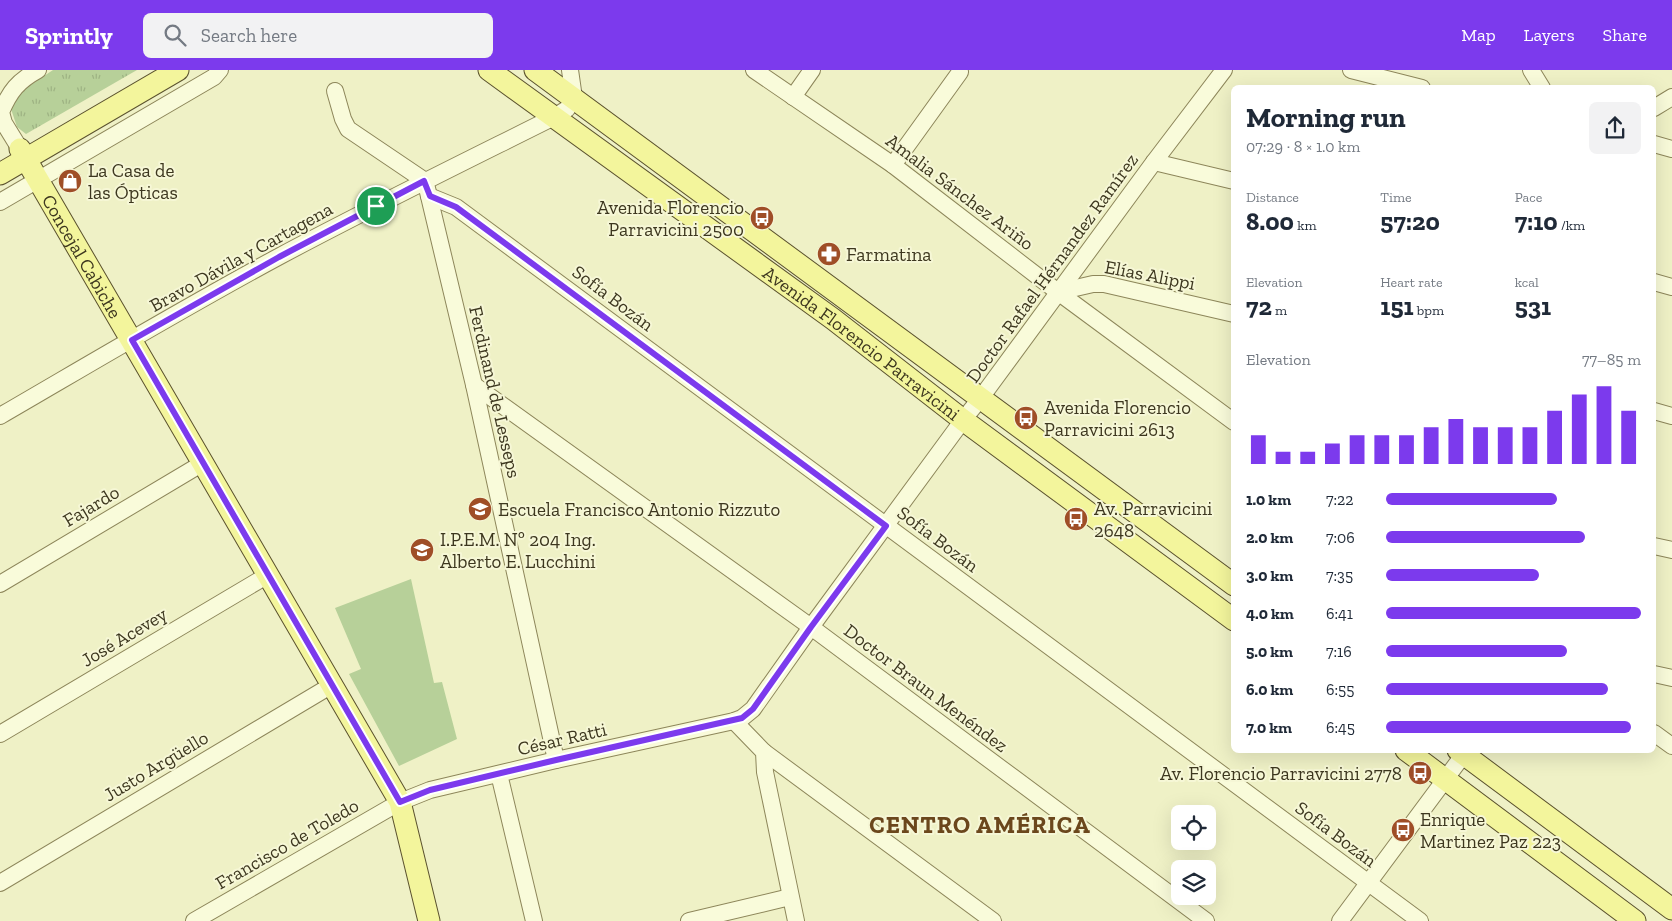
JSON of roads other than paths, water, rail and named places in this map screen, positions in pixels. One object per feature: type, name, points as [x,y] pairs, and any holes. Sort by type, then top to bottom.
[{"type":"main road","points":[[0,174],[23,154],[156,70]]},
{"type":"main road","points":[[0,161],[23,154],[178,70]]},
{"type":"main road","name":"Avenida Florencio Parravicini","points":[[489,70],[825,314],[963,420],[1231,618]]},
{"type":"main road","name":"Avenida Florencio Parravicini","points":[[535,70],[980,400],[1231,583]]},
{"type":"main road","name":"Concejal Cabiche","points":[[23,154],[400,802],[429,921]]},
{"type":"main road","points":[[1410,753],[1635,921]]},
{"type":"main road","points":[[1466,753],[1672,909]]},
{"type":"street","points":[[23,154],[4,123],[0,112],[11,91],[38,70]]},
{"type":"street","points":[[0,202],[214,77],[220,70]]},
{"type":"street","points":[[570,70],[574,98]]},
{"type":"street","name":"Amalia Sánchez Ariño","points":[[754,70],[893,165],[1058,292],[1231,420]]},
{"type":"street","points":[[793,97],[812,70]]},
{"type":"street","name":"Doctor Rafael Hérnandez Ramírez","points":[[734,720],[742,718],[753,709],[963,420],[980,400],[1154,162],[1224,70]]},
{"type":"street","points":[[1351,70],[1410,85]]},
{"type":"street","points":[[1531,70],[1540,85]]},
{"type":"street","points":[[893,165],[960,72]]},
{"type":"street","name":"Sofía Bozán","points":[[335,91],[348,129],[1420,921]]},
{"type":"street","points":[[1656,107],[1672,97]]},
{"type":"street","name":"Bravo Dávila y Cartagena","points":[[0,416],[279,257],[427,189],[567,109],[574,98]]},
{"type":"street","points":[[1656,145],[1672,149]]},
{"type":"street","points":[[1154,162],[1231,180]]},
{"type":"street","name":"Ferdinand de Lesseps","points":[[427,189],[474,385],[556,760]]},
{"type":"street","points":[[1656,282],[1672,286]]},
{"type":"street","name":"Elías Alippi","points":[[1058,292],[1093,284],[1104,284],[1231,313]]},
{"type":"street","name":"Doctor Braun Menéndez","points":[[474,385],[811,627],[1206,921]]},
{"type":"street","points":[[1656,412],[1672,416]]},
{"type":"street","name":"Fajardo","points":[[0,584],[203,463]]},
{"type":"street","points":[[1656,546],[1672,550]]},
{"type":"street","name":"José Acevey","points":[[0,734],[268,575]]},
{"type":"street","points":[[1656,674],[1672,678]]},
{"type":"street","name":"Justo Argüello","points":[[0,883],[332,685]]},
{"type":"street","points":[[734,720],[764,752],[993,921]]},
{"type":"street","name":"César Ratti","points":[[400,802],[430,790],[734,720]]},
{"type":"street","points":[[1656,734],[1672,746]]},
{"type":"street","points":[[764,752],[765,772],[796,921]]},
{"type":"street","points":[[1340,921],[1445,780],[1462,753]]},
{"type":"street","points":[[500,774],[534,921]]},
{"type":"street","name":"Francisco de Toledo","points":[[194,921],[400,802]]},
{"type":"street","points":[[689,921],[790,897]]},
{"type":"place","name":"La Casa de las Ópticas","points":[[70,181]]},
{"type":"place","name":"Avenida Florencio Parravicini 2500","points":[[762,218]]},
{"type":"place","name":"Farmatina","points":[[829,254]]},
{"type":"place","name":"Avenida Florencio Parravicini 2613","points":[[1026,418]]},
{"type":"place","name":"Escuela Francisco Antonio Rizzuto","points":[[480,509]]},
{"type":"place","name":"Av. Parravicini 2648","points":[[1076,519]]},
{"type":"place","name":"I.P.E.M. Nº 204 Ing. Alberto E. Lucchini","points":[[422,550]]},
{"type":"place","name":"Av. Florencio Parravicini 2778","points":[[1420,773]]},
{"type":"place","name":"Enrique Martinez Paz 223","points":[[1403,830]]},
{"type":"district","name":"CENTRO AMÉRICA","points":[[980,824]]}]
